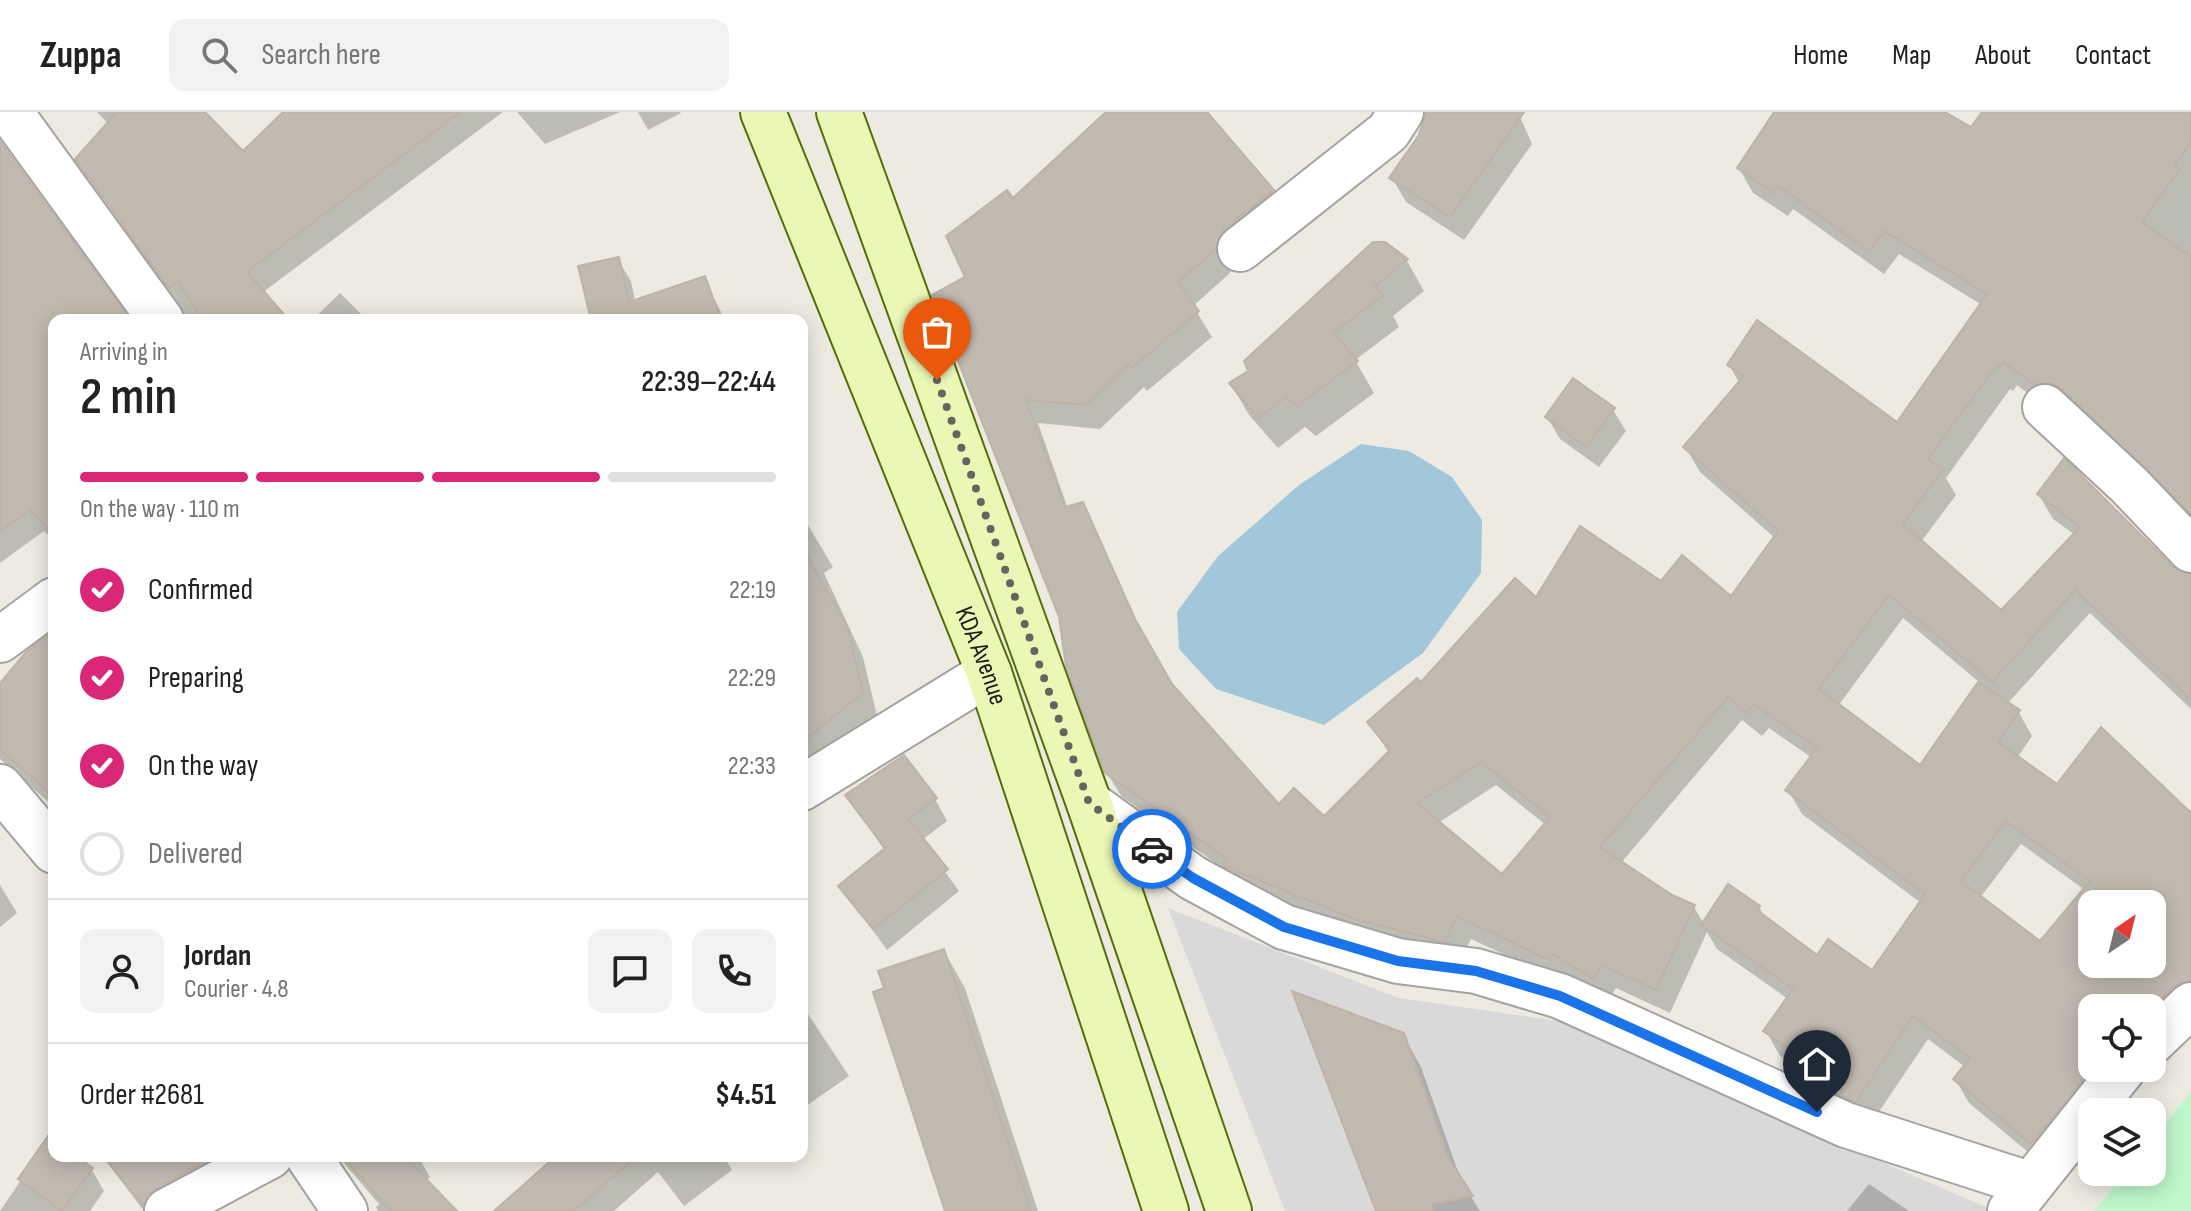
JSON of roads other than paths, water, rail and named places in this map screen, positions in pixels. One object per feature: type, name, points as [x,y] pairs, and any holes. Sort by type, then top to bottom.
[{"type":"main road","name":"KDA Avenue","points":[[763,112],[989,673],[1166,1211]]},
{"type":"main road","name":"KDA Avenue","points":[[839,112],[1089,803],[1229,1211]]},
{"type":"street","points":[[10,112],[157,314]]},
{"type":"street","points":[[1240,249],[1388,132],[1401,112]]},
{"type":"street","points":[[2045,407],[2129,485],[2191,550]]},
{"type":"street","points":[[0,640],[48,604]]},
{"type":"street","points":[[808,784],[989,673]]},
{"type":"street","points":[[0,787],[48,844]]},
{"type":"street","points":[[1089,803],[1193,878],[1284,927],[1398,961],[1476,971],[1560,996],[1846,1125],[2019,1198],[2113,1082]]},
{"type":"street","points":[[2166,1029],[2191,1005]]},
{"type":"street","points":[[167,1211],[259,1162]]},
{"type":"street","points":[[312,1162],[345,1211]]},
{"type":"water","points":[[1361,444],[1409,451],[1452,477],[1482,520],[1481,573],[1423,653],[1324,725],[1216,689],[1179,649],[1177,612],[1218,556],[1299,485]]}]
